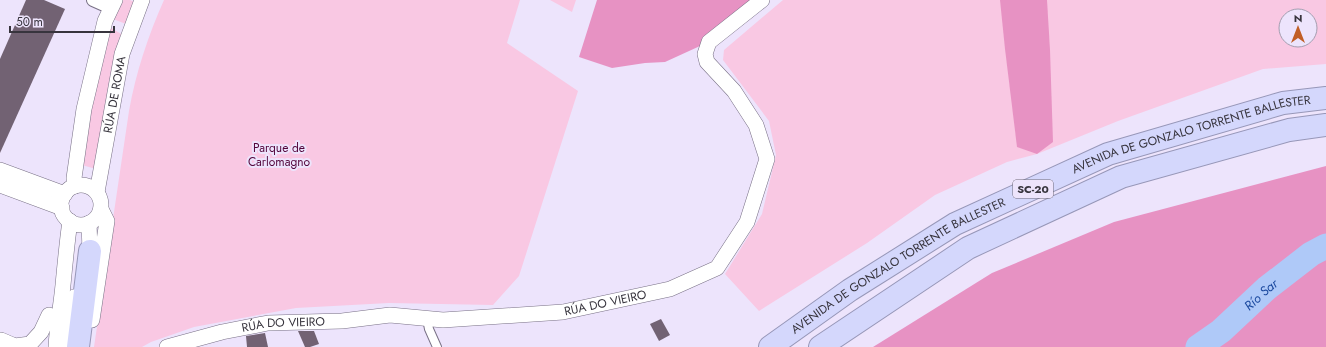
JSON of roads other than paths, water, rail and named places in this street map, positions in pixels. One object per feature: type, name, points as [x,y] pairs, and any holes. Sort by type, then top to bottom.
[{"type":"highway","name":"AVENIDA DE GONZALO TORRENTE BALLESTER","points":[[770,347],[850,290],[955,224],[1108,154],[1283,103],[1326,98]]},
{"type":"highway","name":"AVENIDA DE GONZALO TORRENTE BALLESTER","points":[[820,347],[968,248],[1121,177],[1289,130],[1326,126]]},
{"type":"highway","points":[[78,347],[97,246]]},
{"type":"street","points":[[93,0],[113,4]]},
{"type":"street","name":"RÚA DE ROMA","points":[[66,347],[78,277],[97,246],[106,221],[101,209],[100,197],[97,192],[122,54],[142,0]]},
{"type":"street","name":"RÚA DO VIEIRO","points":[[167,347],[222,332],[268,323],[342,321],[390,315],[443,320],[563,312],[670,289],[717,268],[747,222],[768,158],[756,125],[734,91],[707,62],[705,54],[709,42],[762,0]]},
{"type":"street","name":"RÚA DE ROMA","points":[[56,347],[56,331],[63,285],[68,202],[74,178],[84,109],[106,21],[113,4]]},
{"type":"street","points":[[0,170],[68,202],[76,224],[89,223],[98,215],[101,209]]},
{"type":"street","points":[[0,185],[68,202]]},
{"type":"street","points":[[68,202],[87,186],[97,192]]},
{"type":"street","name":"RÚA DE ROMA","points":[[88,347],[97,246],[89,223]]},
{"type":"street","name":"RÚA DE ROMA","points":[[46,347],[54,276],[66,247]]},
{"type":"street","points":[[3,342],[15,346],[30,344],[41,332],[49,315]]},
{"type":"lane","points":[[427,318],[429,329],[437,347]]},
{"type":"waterway","name":"Río Sar","points":[[1198,347],[1221,331],[1267,288],[1311,254],[1326,246]]},
{"type":"park label","name":"Parque de Carlomagno","points":[[279,155]]}]
